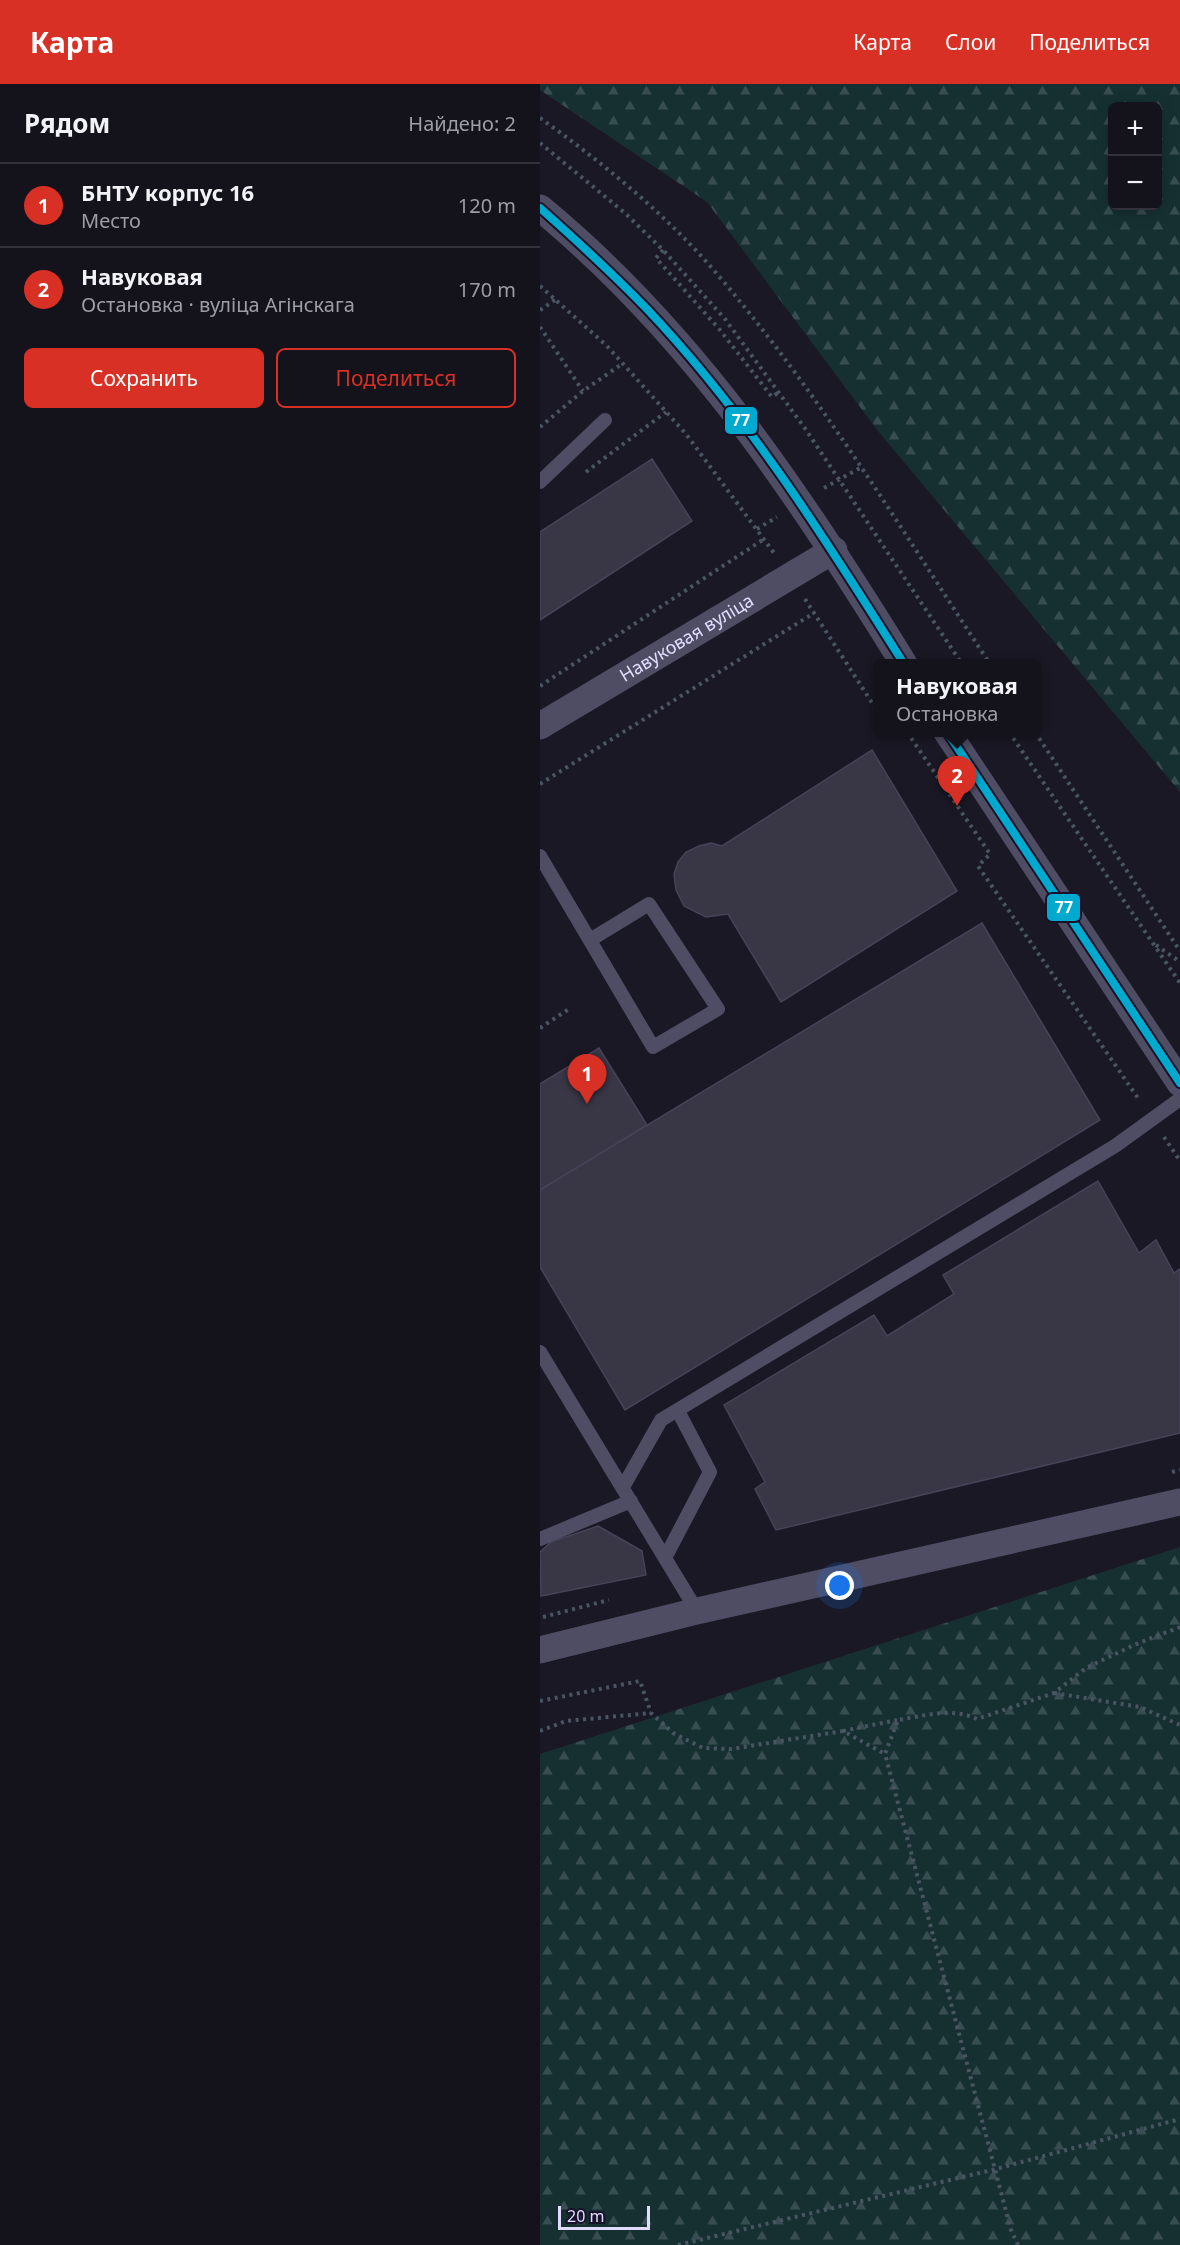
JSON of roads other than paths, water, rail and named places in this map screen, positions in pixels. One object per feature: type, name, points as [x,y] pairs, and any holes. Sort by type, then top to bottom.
[{"type":"street","points":[[540,208],[598,259],[690,354],[760,446],[834,550],[902,659]]},
{"type":"street","name":"Навуковая вуліца","points":[[540,726],[834,550]]},
{"type":"street","points":[[949,737],[1180,1083]]},
{"type":"street","points":[[540,1650],[697,1611],[1180,1502]]},
{"type":"lane","points":[[540,482],[605,420]]},
{"type":"lane","points":[[540,856],[653,1047],[718,1009],[649,904],[590,940]]},
{"type":"lane","points":[[623,1487],[662,1420],[1116,1146],[1180,1099]]},
{"type":"lane","points":[[540,1352],[697,1611]]},
{"type":"lane","points":[[665,1558],[710,1472],[678,1411]]},
{"type":"lane","points":[[540,1539],[631,1501]]},
{"type":"place","name":"Навуковая","points":[[957,806]]},
{"type":"place","name":"БНТУ корпус 16","points":[[587,1104]]}]
